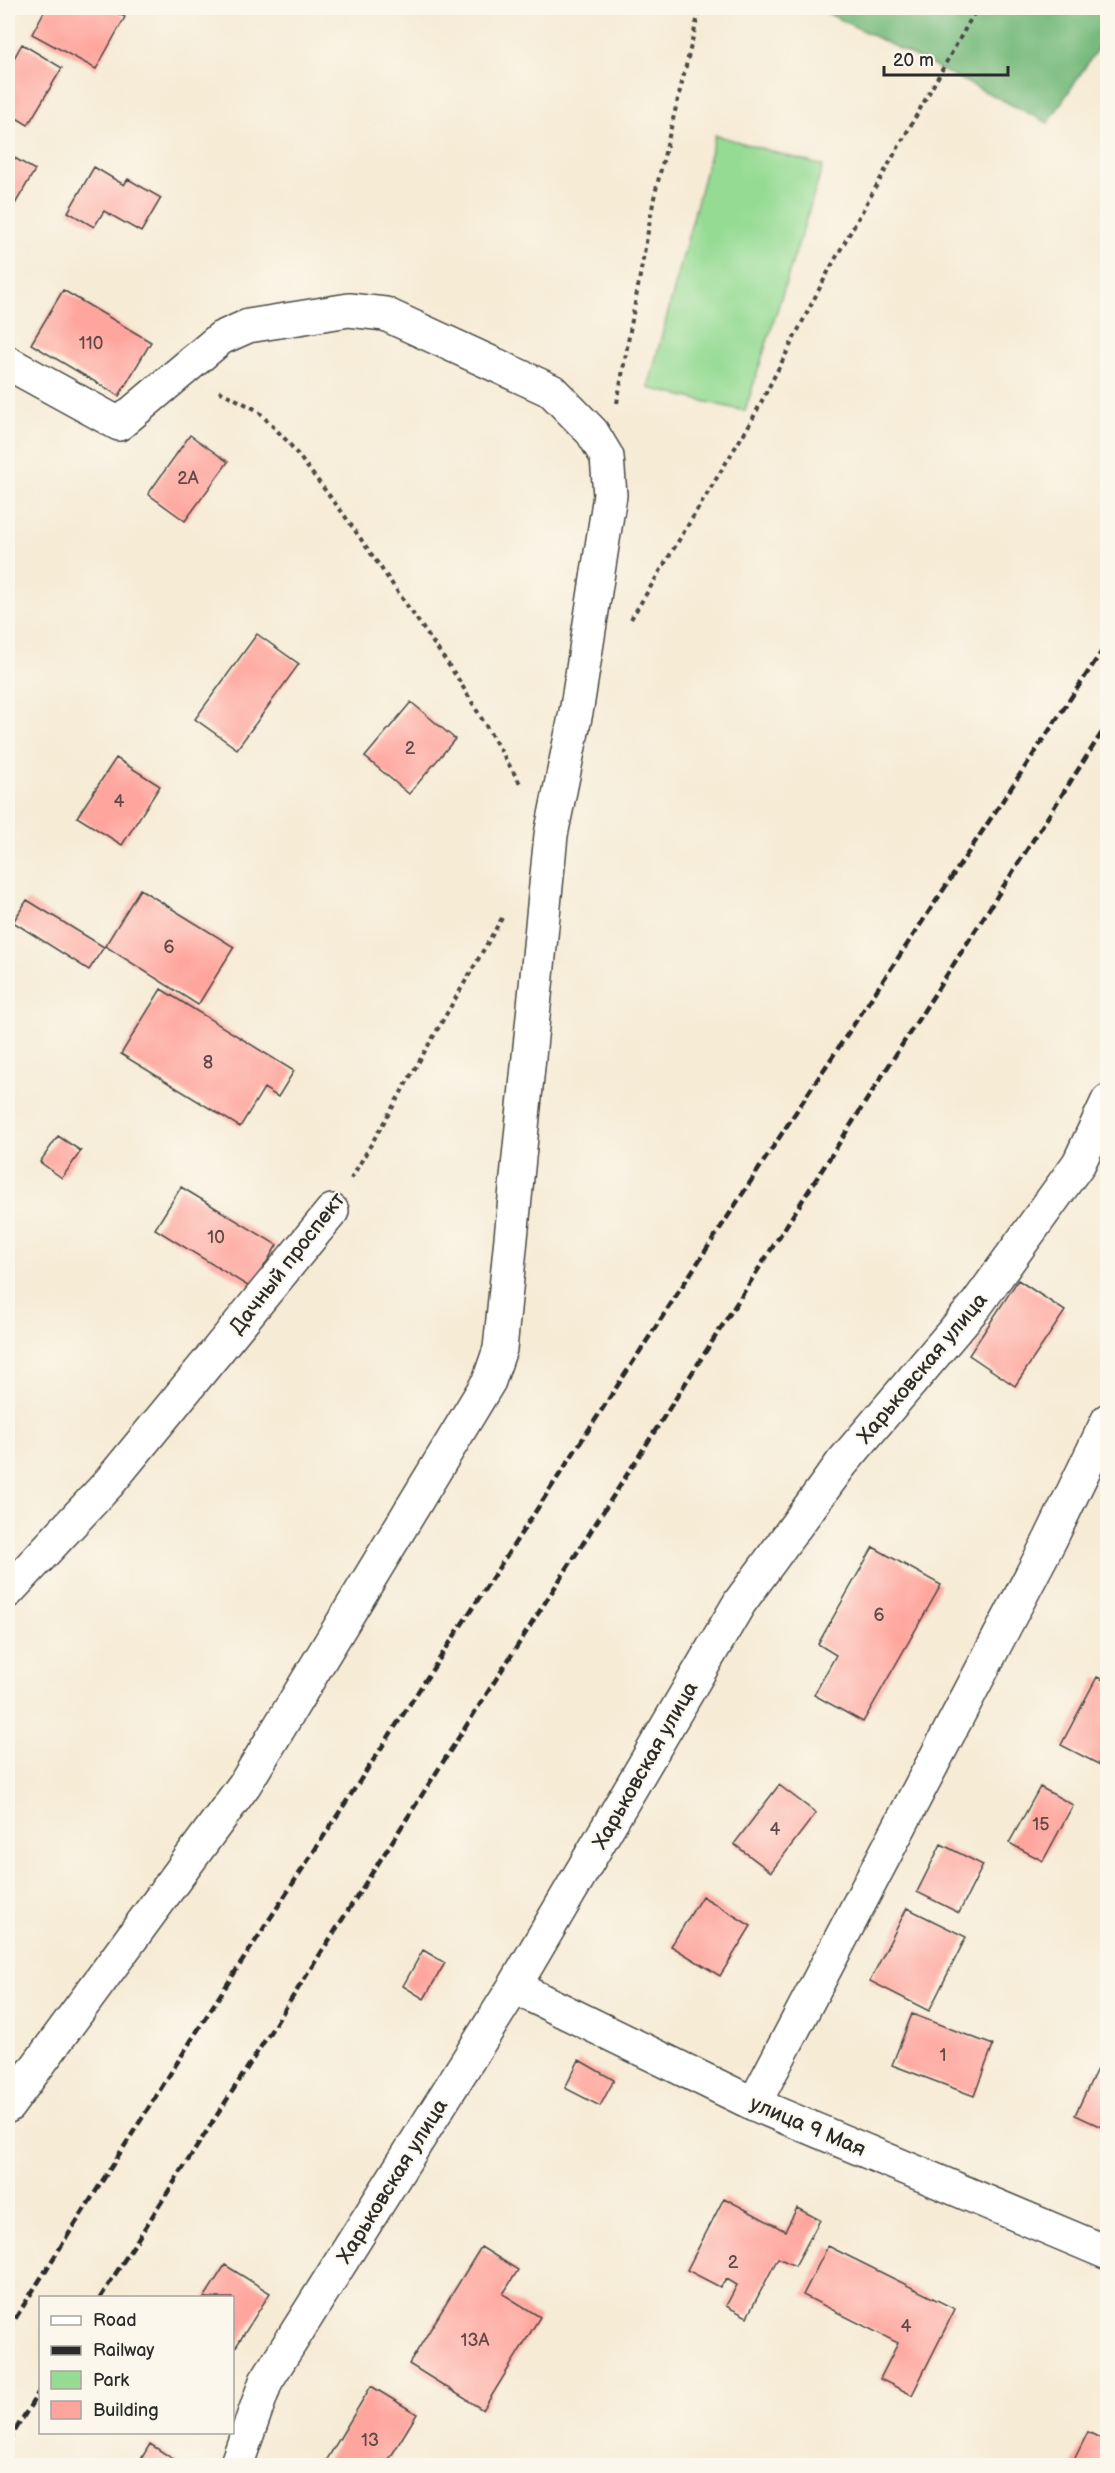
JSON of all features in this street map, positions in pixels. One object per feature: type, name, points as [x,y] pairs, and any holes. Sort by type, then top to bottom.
[{"type":"street","points":[[8,363],[119,424],[221,338],[248,326],[349,309],[385,314],[552,391],[592,432],[607,457],[610,495],[577,707],[551,835],[500,1349],[489,1381],[245,1784],[8,2106]]},
{"type":"street","name":"Харьковская улица","points":[[236,2466],[266,2381],[514,1987],[740,1602],[842,1463],[977,1304],[1079,1163],[1104,1113]]},
{"type":"street","name":"Дачный проспект","points":[[8,1591],[108,1484],[332,1211]]},
{"type":"street","points":[[754,2104],[1045,1551],[1107,1420]]},
{"type":"street","name":"улица 9 Мая","points":[[514,1987],[754,2104],[1107,2253]]},
{"type":"path","points":[[607,457],[654,198],[700,8]]},
{"type":"path","points":[[627,625],[752,420],[829,270],[977,8]]},
{"type":"path","points":[[216,389],[257,410],[288,442],[342,512],[457,677],[521,786]]},
{"type":"path","name":"Дачный проспект","points":[[332,1211],[503,916]]},
{"type":"green space","points":[[817,8],[1107,8],[1107,34],[1048,123]]},
{"type":"green space","points":[[715,135],[823,166],[745,411],[648,388]]},
{"type":"building","points":[[46,8],[107,8],[125,17],[96,69],[32,34]]},
{"type":"building","points":[[22,44],[62,68],[28,125],[8,113],[8,69]]},
{"type":"building","points":[[8,154],[35,170],[8,216]]},
{"type":"building","points":[[94,167],[124,185],[128,179],[161,198],[141,232],[104,211],[94,227],[68,212]]},
{"type":"building","points":[[63,290],[151,342],[119,396],[31,344]]},
{"type":"building","points":[[190,435],[228,462],[185,521],[148,494]]},
{"type":"building","points":[[257,634],[299,664],[237,749],[195,719]]},
{"type":"building","points":[[411,702],[455,739],[409,794],[365,757]]},
{"type":"building","points":[[116,758],[160,786],[122,845],[77,817]]},
{"type":"building","points":[[140,889],[234,947],[198,1005],[105,946]]},
{"type":"building","points":[[27,900],[104,947],[89,970],[13,922]]},
{"type":"building","points":[[161,989],[294,1071],[278,1097],[264,1088],[240,1127],[121,1054]]},
{"type":"building","points":[[58,1136],[81,1151],[62,1178],[40,1162]]},
{"type":"building","points":[[181,1187],[277,1245],[251,1288],[155,1229]]},
{"type":"building","points":[[1018,1280],[1065,1311],[1015,1386],[969,1355]]},
{"type":"building","points":[[873,1547],[941,1585],[863,1722],[814,1695],[836,1655],[818,1644]]},
{"type":"building","points":[[1097,1677],[1108,1682],[1108,1769],[1061,1745]]},
{"type":"building","points":[[779,1785],[816,1813],[771,1872],[734,1844]]},
{"type":"building","points":[[1040,1787],[1073,1805],[1043,1861],[1009,1843]]},
{"type":"building","points":[[941,1844],[983,1865],[959,1913],[917,1892]]},
{"type":"building","points":[[702,1896],[751,1926],[720,1976],[671,1946]]},
{"type":"building","points":[[907,1908],[966,1937],[929,2011],[870,1981]]},
{"type":"building","points":[[423,1950],[445,1963],[424,1999],[403,1986]]},
{"type":"building","points":[[912,2014],[993,2045],[974,2096],[892,2065]]},
{"type":"building","points":[[579,2060],[614,2080],[600,2106],[565,2088]]},
{"type":"building","points":[[1097,2069],[1108,2074],[1108,2130],[1075,2115]]},
{"type":"building","points":[[724,2198],[785,2231],[797,2208],[820,2220],[795,2266],[778,2258],[747,2317],[726,2306],[737,2285],[727,2279],[720,2287],[687,2270]]},
{"type":"building","points":[[828,2246],[955,2309],[912,2395],[880,2379],[898,2343],[803,2295]]},
{"type":"building","points":[[481,2247],[518,2270],[503,2294],[540,2317],[483,2410],[409,2364]]},
{"type":"building","points":[[225,2265],[270,2293],[234,2350],[234,2296],[205,2296]]},
{"type":"building","points":[[371,2386],[417,2414],[385,2466],[323,2466]]},
{"type":"building","points":[[1088,2432],[1108,2442],[1108,2466],[1071,2466]]},
{"type":"building","points":[[150,2444],[184,2466],[137,2466]]},
{"type":"railway","points":[[8,2330],[213,2006],[807,1095],[1108,642]]},
{"type":"railway","points":[[101,2296],[1108,723]]},
{"type":"railway","points":[[8,2442],[39,2392]]}]
